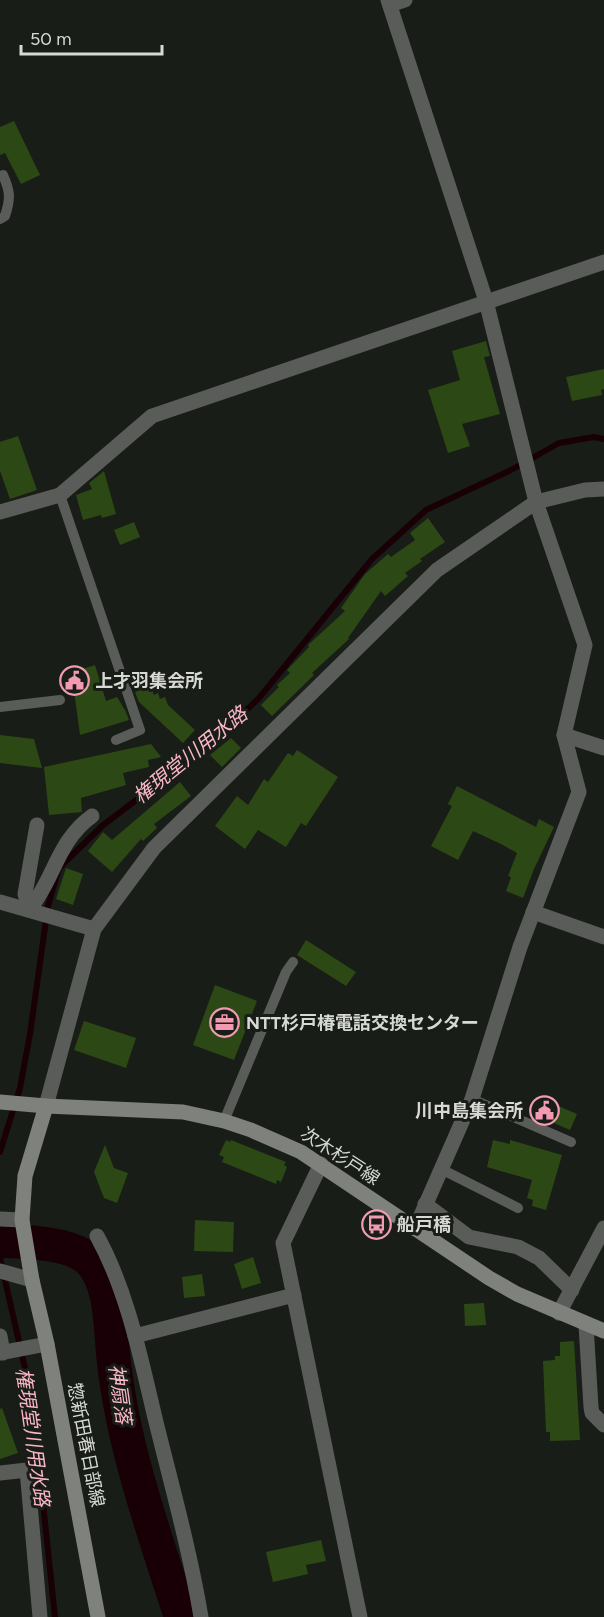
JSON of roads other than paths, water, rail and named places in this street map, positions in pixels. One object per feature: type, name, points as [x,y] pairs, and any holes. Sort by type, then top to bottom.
[{"type":"main road","name":"次木杉戸線","points":[[0,1102],[183,1112],[224,1121],[280,1142],[321,1164],[489,1278],[517,1294],[595,1328]]},
{"type":"main road","points":[[22,1220],[25,1176],[46,1106]]},
{"type":"main road","name":"惣新田春日部線","points":[[22,1220],[98,1617]]},
{"type":"street","points":[[405,0],[389,3],[486,301],[536,502],[585,645],[564,735],[579,792],[520,948],[472,1099],[415,1229]]},
{"type":"street","points":[[0,512],[60,495],[152,416],[604,262]]},
{"type":"street","points":[[46,1106],[94,929],[154,848],[437,570],[536,502],[585,490],[604,489]]},
{"type":"street","points":[[564,735],[604,748]]},
{"type":"street","points":[[29,910],[39,897],[64,845],[83,822],[92,816]]},
{"type":"street","points":[[29,910],[25,894],[37,825]]},
{"type":"street","points":[[0,902],[94,929]]},
{"type":"street","points":[[533,912],[604,937]]},
{"type":"street","points":[[321,1164],[283,1243],[360,1617]]},
{"type":"street","points":[[425,1204],[470,1238],[518,1247],[539,1258],[572,1290]]},
{"type":"street","points":[[0,1219],[22,1220]]},
{"type":"street","points":[[559,1313],[604,1228]]},
{"type":"street","points":[[97,1236],[111,1261],[135,1336],[194,1574],[201,1617]]},
{"type":"street","points":[[0,1271],[32,1280]]},
{"type":"street","points":[[135,1336],[294,1295]]},
{"type":"street","points":[[595,1328],[591,1407],[592,1413],[604,1425]]},
{"type":"street","points":[[0,1336],[2,1353],[47,1344]]},
{"type":"street","points":[[0,1473],[27,1470],[40,1617]]},
{"type":"lane","points":[[0,219],[5,216],[9,205],[10,190],[3,175]]},
{"type":"lane","points":[[60,495],[140,730],[116,740]]},
{"type":"lane","points":[[0,707],[60,700]]},
{"type":"lane","points":[[224,1121],[286,972],[293,962]]},
{"type":"lane","points":[[472,1099],[571,1142]]},
{"type":"lane","points":[[441,1169],[518,1208]]},
{"type":"waterway","name":"権現堂川用水路","points":[[0,1152],[20,1088],[48,906],[59,868],[102,826],[214,741],[259,698],[372,559],[426,510],[511,470],[559,443],[594,437],[604,439]]},
{"type":"waterway","name":"神扇落","points":[[0,1241],[46,1244],[70,1249],[88,1259],[102,1280],[109,1308],[114,1363],[132,1459],[181,1617]]},
{"type":"waterway","name":"権現堂川用水路","points":[[0,1258],[32,1399],[55,1617]]},
{"type":"place","name":"上才羽集会所","points":[[74,681]]},
{"type":"place","name":"NTT杉戸椿電話交換センター","points":[[225,1023]]},
{"type":"place","name":"川中島集会所","points":[[544,1111]]},
{"type":"place","name":"船戸橋","points":[[376,1225]]}]
